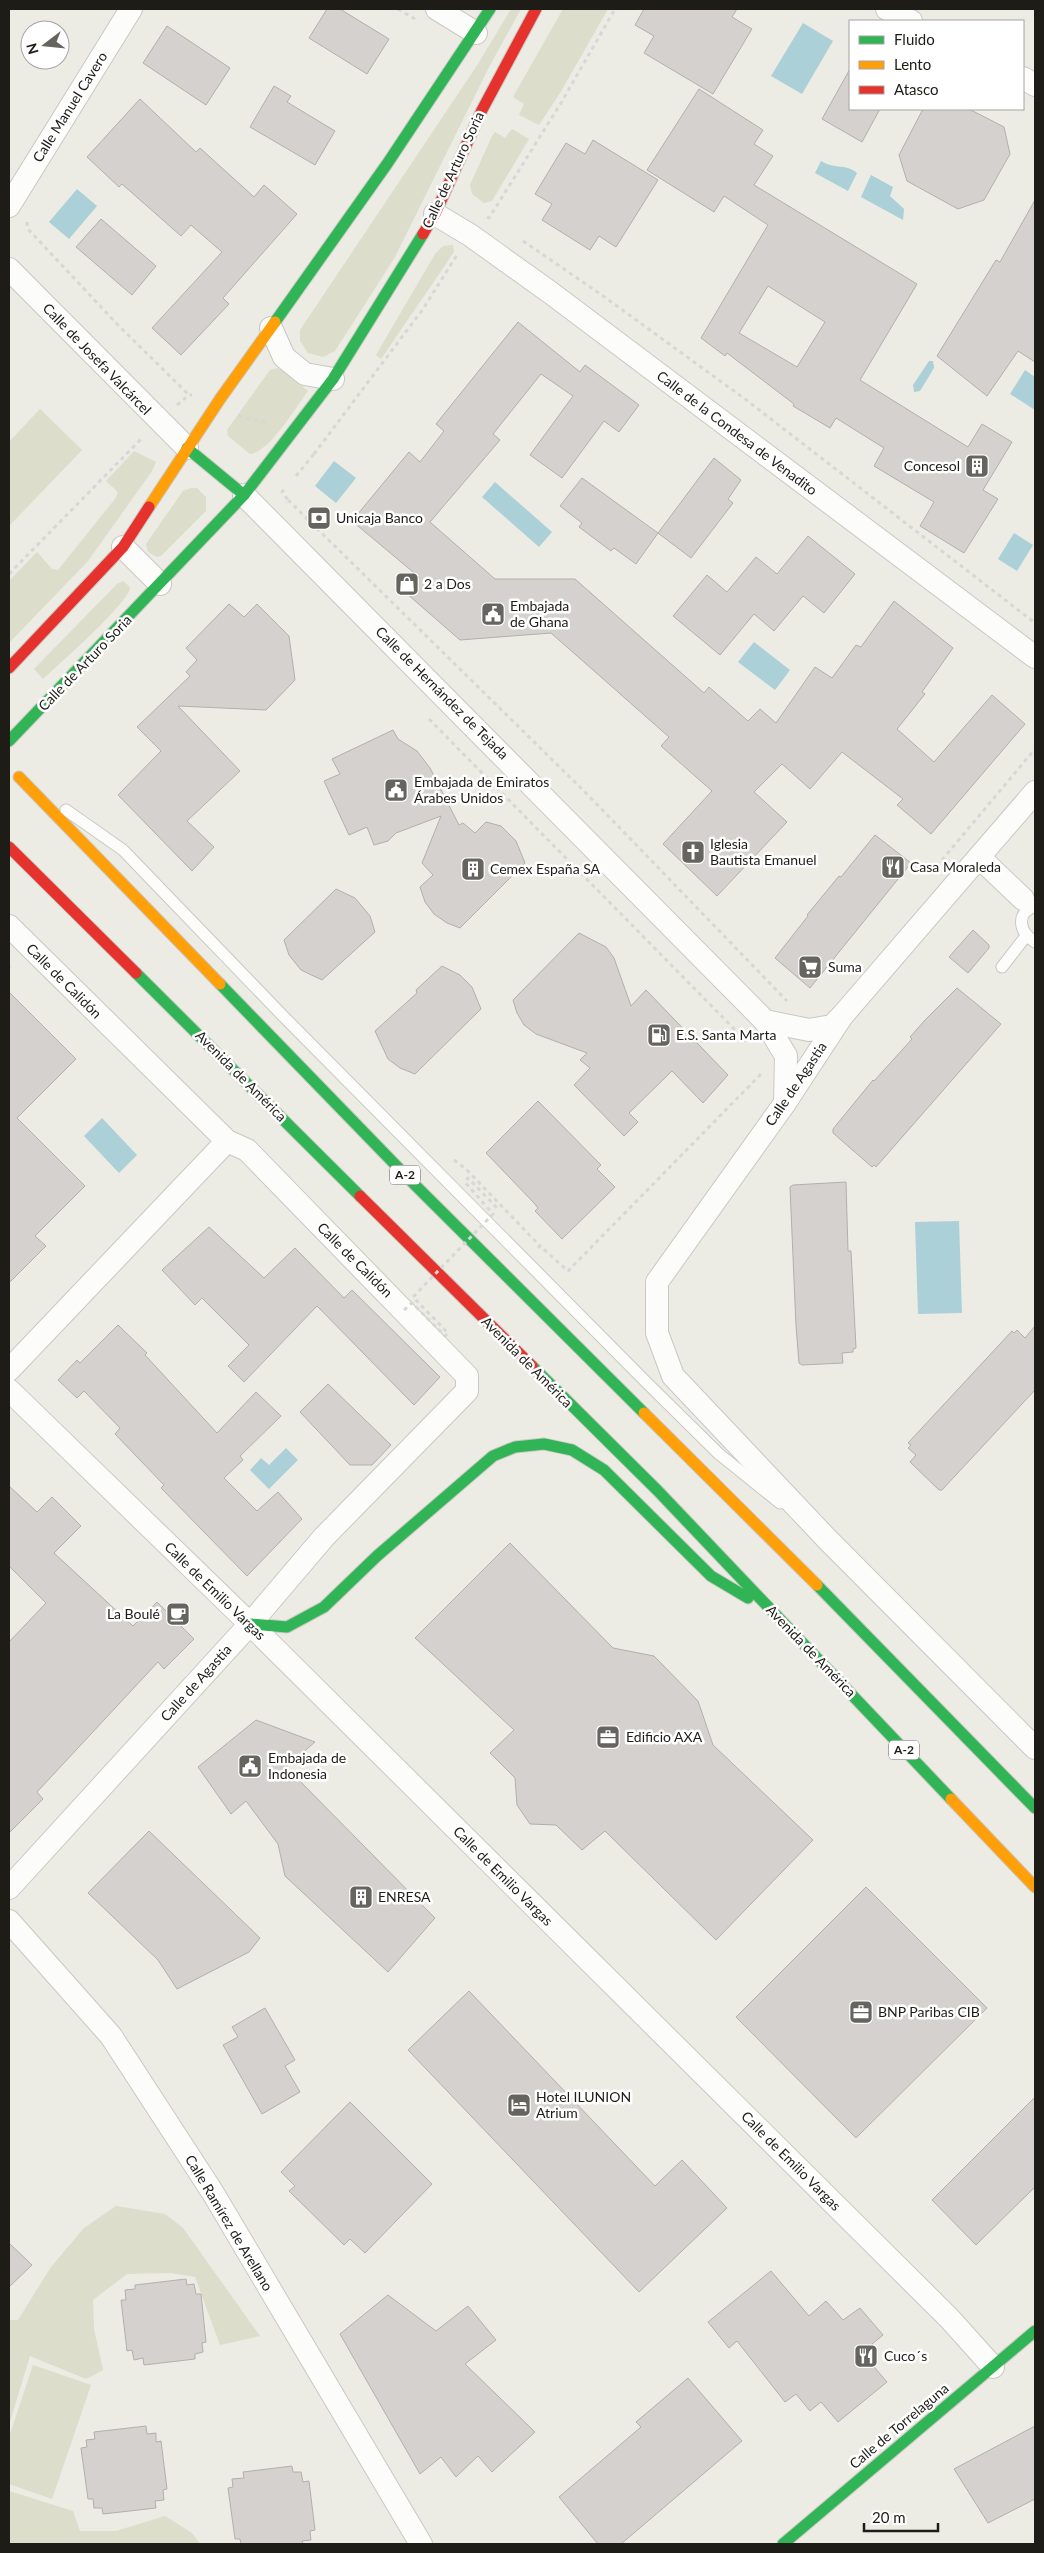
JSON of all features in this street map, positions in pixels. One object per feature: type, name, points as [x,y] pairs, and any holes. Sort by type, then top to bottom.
[{"type":"main road","points":[[9,668],[122,548],[220,399],[476,33],[490,9]]},
{"type":"main road","name":"Calle de Arturo Soria","points":[[9,741],[244,496],[333,379],[435,214],[482,110],[536,9]]},
{"type":"main road","points":[[187,448],[244,496]]},
{"type":"main road","name":"A-2","points":[[19,777],[415,1185],[798,1566],[1035,1808]]},
{"type":"main road","name":"Avenida de América","points":[[9,847],[658,1491],[1035,1887]]},
{"type":"main road","points":[[250,1624],[287,1627],[324,1607],[377,1556],[493,1456],[515,1447],[544,1444],[572,1450],[604,1470],[711,1576],[773,1612]]},
{"type":"main road","name":"Calle de Torrelaguna","points":[[783,2544],[1035,2330]]},
{"type":"street","name":"Calle Manuel Cavero","points":[[9,206],[131,9]]},
{"type":"street","points":[[436,9],[476,33]]},
{"type":"street","points":[[887,9],[909,20]]},
{"type":"street","points":[[1024,79],[1035,85]]},
{"type":"street","name":"Calle de la Condesa de Venadito","points":[[435,214],[470,235],[551,293],[1035,656]]},
{"type":"street","name":"Calle de Josefa Valcárcel","points":[[9,268],[187,448]]},
{"type":"street","points":[[271,328],[284,357],[304,374],[333,379]]},
{"type":"street","name":"Calle de Hernández de Tejada","points":[[244,496],[764,1021],[786,1056],[785,1102]]},
{"type":"street","points":[[122,548],[160,584]]},
{"type":"street","name":"Calle de Agastia","points":[[827,1540],[673,1376],[657,1333],[657,1282],[785,1102],[842,1016],[1035,792]]},
{"type":"street","points":[[979,856],[1028,904]]},
{"type":"street","name":"Calle de Calidón","points":[[9,926],[227,1141],[247,1150],[467,1376],[467,1391]]},
{"type":"street","points":[[764,1021],[809,1030],[832,1026],[842,1016]]},
{"type":"street","points":[[9,1370],[227,1141]]},
{"type":"street","name":"Calle de Emilio Vargas","points":[[9,1390],[250,1624],[935,2304],[993,2366]]},
{"type":"street","name":"Calle de Agastia","points":[[9,1888],[250,1624],[324,1537],[467,1391]]},
{"type":"street","points":[[827,1540],[1035,1748]]},
{"type":"street","name":"Calle Ramírez de Arellano","points":[[9,1921],[111,2036],[213,2193],[421,2544]]},
{"type":"lane","points":[[19,777],[124,850],[284,1017],[719,1454],[827,1540]]},
{"type":"lane","points":[[1002,967],[1031,939],[1021,925],[1022,916],[1028,904]]},
{"type":"path","points":[[489,218],[561,103],[614,9]]},
{"type":"path","points":[[31,215],[26,224],[27,228],[117,324],[189,395],[197,396],[204,387],[243,418],[278,423],[314,454]]},
{"type":"path","points":[[292,480],[314,454],[424,309],[482,216],[489,218],[497,224]]},
{"type":"path","points":[[521,240],[599,293],[745,399],[1035,623]]},
{"type":"path","points":[[9,574],[159,421],[189,395]]},
{"type":"path","points":[[287,486],[282,492],[288,500],[586,792],[757,972],[787,1000],[794,1003]]},
{"type":"path","points":[[270,521],[288,500]]},
{"type":"path","points":[[428,718],[750,1045]]},
{"type":"path","points":[[937,867],[1035,749]]},
{"type":"path","points":[[537,1249],[540,1246],[568,1271],[762,1073],[763,1066]]},
{"type":"path","points":[[404,1310],[412,1303],[445,1336],[448,1333],[413,1297],[493,1214],[465,1182],[468,1178],[500,1210]]},
{"type":"green space","points":[[511,9],[521,9],[489,67],[395,257],[335,351],[323,357],[308,353],[300,341],[300,330],[478,64]]},
{"type":"green space","points":[[563,9],[608,9],[560,93],[539,125],[519,115],[524,104],[513,97]]},
{"type":"green space","points":[[512,129],[529,139],[492,201],[484,203],[472,194],[470,185],[495,132],[505,138]]},
{"type":"green space","points":[[453,245],[454,252],[381,359],[376,355],[435,254],[443,246]]},
{"type":"green space","points":[[277,368],[286,372],[308,391],[274,438],[257,452],[250,454],[228,436],[227,430],[270,370]]},
{"type":"green space","points":[[40,409],[82,450],[10,525],[9,442]]},
{"type":"green space","points":[[134,451],[156,462],[152,471],[88,561],[9,643],[9,581],[37,552],[52,569],[58,570],[115,499],[118,492],[106,481]]},
{"type":"green space","points":[[197,488],[206,497],[206,511],[161,556],[157,557],[148,552],[146,544],[183,491]]},
{"type":"green space","points":[[123,581],[130,587],[119,605],[107,619],[43,679],[34,669],[117,584]]},
{"type":"green space","points":[[116,2206],[165,2214],[183,2228],[260,2336],[220,2345],[195,2277],[171,2273],[127,2274],[93,2300],[94,2329],[103,2370],[86,2379],[30,2356],[9,2425],[9,2320],[18,2320],[51,2267],[84,2228]]},
{"type":"green space","points":[[33,2365],[91,2385],[52,2499],[9,2484],[9,2437]]},
{"type":"green space","points":[[9,2491],[73,2511],[80,2531],[116,2531],[165,2516],[192,2533],[200,2544],[9,2544]]},
{"type":"water","points":[[803,23],[833,41],[802,94],[771,76]]},
{"type":"water","points":[[821,161],[826,164],[848,168],[857,173],[848,191],[815,173]]},
{"type":"water","points":[[871,175],[893,187],[890,196],[904,209],[903,220],[861,197]]},
{"type":"water","points":[[77,189],[97,206],[69,239],[49,222]]},
{"type":"water","points":[[929,361],[933,361],[934,368],[920,391],[914,392],[913,385]]},
{"type":"water","points":[[1025,370],[1035,377],[1035,410],[1010,394]]},
{"type":"water","points":[[334,461],[356,478],[336,503],[315,486]]},
{"type":"water","points":[[495,482],[552,532],[539,547],[482,497]]},
{"type":"water","points":[[1014,533],[1033,545],[1017,571],[998,559]]},
{"type":"water","points":[[754,642],[790,670],[775,690],[738,662]]},
{"type":"water","points":[[102,1118],[137,1155],[119,1173],[84,1136]]},
{"type":"water","points":[[959,1221],[962,1313],[918,1314],[915,1222]]},
{"type":"water","points":[[286,1448],[298,1460],[269,1489],[250,1470],[261,1458],[269,1465]]},
{"type":"building","points":[[327,9],[340,9],[389,39],[367,74],[309,38]]},
{"type":"building","points":[[644,9],[737,9],[732,17],[752,29],[713,94],[644,53],[654,36],[635,25]]},
{"type":"building","points":[[167,26],[230,68],[206,105],[143,63]]},
{"type":"building","points":[[849,71],[849,110],[879,110],[862,142],[822,119]]},
{"type":"building","points":[[274,86],[291,96],[287,102],[335,131],[315,165],[250,127]]},
{"type":"building","points":[[699,89],[763,130],[754,144],[773,156],[754,185],[917,284],[860,380],[968,447],[982,424],[1012,442],[983,490],[998,499],[964,553],[920,526],[934,502],[874,466],[884,448],[836,418],[830,428],[793,406],[794,404],[727,353],[725,356],[701,338],[768,225],[724,196],[714,212],[647,170]],"holes":[[[768,286],[825,322],[797,367],[739,333]]]},
{"type":"building","points":[[140,99],[196,152],[200,148],[254,197],[264,185],[297,214],[223,298],[229,304],[181,355],[152,328],[222,252],[191,225],[181,236],[122,184],[119,187],[87,157]]},
{"type":"building","points":[[922,110],[971,110],[1004,127],[1010,154],[984,200],[958,209],[907,181],[899,155]]},
{"type":"building","points":[[593,140],[658,180],[616,247],[599,236],[590,250],[542,220],[552,204],[535,194],[566,143],[585,154]]},
{"type":"building","points":[[1035,200],[1035,362],[1018,351],[987,396],[937,356],[996,260],[1000,262]]},
{"type":"building","points":[[101,219],[156,266],[132,295],[76,247]]},
{"type":"building","points":[[518,322],[580,372],[585,365],[639,405],[619,432],[604,421],[562,478],[530,455],[573,396],[541,374],[493,434],[500,440],[430,522],[495,579],[575,579],[704,693],[709,687],[748,721],[760,709],[776,723],[815,667],[832,678],[856,645],[861,647],[894,601],[953,648],[922,692],[925,694],[897,729],[934,762],[992,695],[1025,724],[931,834],[897,805],[903,799],[842,752],[810,789],[782,764],[754,792],[787,822],[717,896],[663,844],[712,791],[661,746],[669,737],[551,633],[460,640],[406,593],[419,577],[352,521],[409,452],[420,462],[444,431],[436,424]]},
{"type":"building","points":[[714,458],[741,480],[728,499],[733,503],[691,558],[658,533]]},
{"type":"building","points":[[582,478],[658,533],[636,564],[614,548],[611,551],[579,527],[582,523],[560,506]]},
{"type":"building","points":[[808,536],[855,574],[824,613],[803,596],[774,631],[754,614],[720,655],[673,616],[707,575],[727,592],[756,557],[777,574]]},
{"type":"building","points":[[229,604],[244,617],[257,604],[289,636],[295,680],[266,710],[178,706],[240,771],[187,821],[214,847],[192,871],[118,795],[161,751],[137,727],[190,676],[186,672],[197,660],[186,648]]},
{"type":"building","points":[[393,730],[398,739],[417,751],[430,768],[459,825],[463,823],[475,833],[486,822],[501,826],[516,841],[525,863],[460,928],[447,923],[434,914],[425,902],[420,887],[433,875],[422,863],[441,816],[396,833],[388,841],[374,845],[367,827],[349,835],[324,781],[340,774],[332,759]]},
{"type":"building","points":[[875,835],[911,863],[810,988],[775,958],[807,915]]},
{"type":"building","points":[[336,889],[355,898],[370,916],[375,932],[322,980],[301,970],[289,955],[284,940]]},
{"type":"building","points":[[973,930],[989,945],[989,948],[968,973],[949,957]]},
{"type":"building","points":[[579,933],[606,947],[614,958],[631,1006],[646,990],[728,1075],[703,1103],[672,1071],[629,1113],[638,1122],[624,1136],[574,1085],[590,1068],[580,1060],[587,1053],[536,1034],[524,1025],[517,1013],[513,1000]]},
{"type":"building","points":[[442,966],[460,975],[472,987],[481,1009],[415,1074],[400,1068],[388,1059],[375,1031],[417,993],[416,990]]},
{"type":"building","points":[[957,988],[1001,1024],[876,1167],[874,1165],[872,1167],[833,1133],[833,1129],[873,1080],[912,1039],[910,1037]]},
{"type":"building","points":[[9,992],[76,1059],[17,1118],[85,1186],[35,1236],[46,1246],[9,1283]]},
{"type":"building","points":[[538,1101],[601,1165],[597,1169],[615,1187],[562,1239],[535,1211],[538,1208],[534,1203],[486,1153]]},
{"type":"building","points":[[846,1182],[848,1251],[851,1251],[856,1348],[853,1349],[853,1352],[842,1353],[843,1363],[802,1365],[799,1363],[796,1326],[790,1187],[793,1185]]},
{"type":"building","points":[[209,1227],[264,1278],[295,1248],[344,1298],[352,1290],[440,1377],[414,1405],[317,1306],[244,1382],[228,1366],[249,1345],[202,1298],[195,1305],[162,1270]]},
{"type":"building","points":[[118,1325],[147,1353],[145,1355],[217,1433],[256,1392],[281,1416],[240,1456],[243,1460],[224,1478],[257,1511],[278,1492],[302,1519],[247,1576],[161,1488],[164,1485],[115,1434],[120,1428],[84,1391],[77,1398],[58,1380],[77,1360],[80,1363]]},
{"type":"building","points":[[1035,1326],[1035,1390],[942,1490],[939,1490],[910,1462],[916,1455],[908,1448],[911,1445],[908,1443],[1012,1331],[1014,1333],[1017,1330],[1025,1338]]},
{"type":"building","points":[[328,1384],[391,1445],[372,1465],[350,1465],[300,1412]]},
{"type":"building","points":[[9,1486],[37,1512],[52,1497],[81,1526],[54,1553],[133,1626],[157,1602],[194,1639],[164,1669],[158,1662],[37,1792],[43,1799],[9,1833],[9,1642],[46,1603],[9,1566]]},
{"type":"building","name":"Edificio AXA","points":[[510,1543],[613,1648],[654,1656],[698,1701],[713,1745],[813,1840],[716,1940],[605,1831],[582,1850],[556,1825],[530,1824],[517,1805],[515,1778],[490,1753],[514,1730],[415,1638]]},
{"type":"building","name":"ENRESA","points":[[256,1720],[315,1742],[286,1767],[435,1918],[388,1972],[285,1876],[278,1844],[246,1801],[231,1814],[198,1767]]},
{"type":"building","points":[[149,1831],[260,1938],[249,1952],[177,1989],[158,1960],[88,1893]]},
{"type":"building","name":"BNP Paribas CIB","points":[[866,1887],[987,2008],[856,2138],[736,2017]]},
{"type":"building","name":"Hotel ILUNION Atrium","points":[[469,1991],[655,2186],[682,2160],[727,2208],[639,2292],[408,2050]]},
{"type":"building","points":[[265,2008],[295,2060],[285,2066],[300,2092],[262,2114],[223,2045],[238,2037],[232,2027]]},
{"type":"building","points":[[1035,2097],[1035,2187],[976,2245],[932,2200]]},
{"type":"building","points":[[350,2102],[432,2184],[365,2253],[350,2239],[344,2245],[289,2191],[295,2186],[281,2172]]},
{"type":"building","points":[[9,2243],[32,2265],[9,2287]]},
{"type":"building","points":[[771,2271],[809,2316],[826,2301],[843,2320],[860,2308],[883,2335],[872,2344],[869,2361],[887,2382],[838,2422],[821,2402],[810,2411],[796,2394],[785,2402],[737,2341],[729,2348],[708,2322]]},
{"type":"building","points":[[186,2279],[187,2285],[194,2284],[196,2294],[201,2294],[206,2342],[202,2343],[203,2352],[195,2354],[195,2359],[144,2365],[143,2358],[134,2360],[132,2350],[127,2351],[121,2300],[126,2300],[125,2290],[135,2289],[135,2285]]},
{"type":"building","points":[[388,2295],[436,2331],[468,2306],[496,2340],[465,2364],[535,2432],[492,2472],[478,2456],[456,2477],[441,2457],[420,2474],[340,2334]]},
{"type":"building","points":[[688,2378],[742,2441],[621,2544],[598,2544],[559,2497],[641,2427],[636,2422]]},
{"type":"building","points":[[146,2426],[147,2434],[156,2433],[156,2442],[161,2441],[167,2489],[163,2490],[164,2500],[155,2501],[156,2508],[103,2514],[102,2508],[94,2508],[93,2499],[88,2499],[81,2448],[87,2447],[86,2440],[95,2439],[94,2432]]},
{"type":"building","points":[[1035,2426],[1035,2499],[988,2523],[954,2469]]},
{"type":"building","points":[[292,2466],[293,2472],[301,2472],[303,2482],[309,2481],[315,2530],[310,2531],[311,2540],[302,2541],[303,2544],[241,2544],[240,2539],[235,2539],[228,2488],[233,2487],[232,2479],[244,2478],[243,2472]]},
{"type":"traffic: fast","points":[[275,322],[387,164],[490,9]]},
{"type":"traffic: fast","points":[[9,741],[244,495],[333,379],[423,234]]},
{"type":"traffic: fast","points":[[187,448],[244,495]]},
{"type":"traffic: fast","points":[[136,973],[360,1196]]},
{"type":"traffic: fast","points":[[220,984],[415,1185],[644,1413]]},
{"type":"traffic: fast","points":[[532,1366],[658,1491],[951,1799]]},
{"type":"traffic: fast","points":[[250,1624],[287,1627],[324,1607],[377,1556],[493,1456],[515,1447],[544,1444],[572,1450],[604,1470],[711,1576],[748,1598]]},
{"type":"traffic: fast","points":[[817,1585],[1035,1808]]},
{"type":"traffic: fast","points":[[783,2544],[1035,2331]]},
{"type":"traffic: slow","points":[[149,507],[220,399],[275,322]]},
{"type":"traffic: slow","points":[[19,777],[220,984]]},
{"type":"traffic: slow","points":[[644,1413],[817,1585]]},
{"type":"traffic: slow","points":[[951,1799],[1035,1887]]},
{"type":"traffic: jam","points":[[423,234],[435,214],[482,110],[536,9]]},
{"type":"traffic: jam","points":[[9,668],[123,547],[149,507]]},
{"type":"traffic: jam","points":[[9,847],[136,973]]},
{"type":"traffic: jam","points":[[360,1196],[532,1366]]},
{"type":"place","name":"Concesol","points":[[977,466]]},
{"type":"place","name":"Unicaja Banco","points":[[319,518]]},
{"type":"place","name":"2 a Dos","points":[[407,584]]},
{"type":"place","name":"Embajada de Ghana","points":[[493,614]]},
{"type":"place","name":"Embajada de Emiratos Árabes Unidos","points":[[396,790]]},
{"type":"place","name":"Iglesia Bautista Emanuel","points":[[693,852]]},
{"type":"place","name":"Casa Moraleda","points":[[893,867]]},
{"type":"place","name":"Cemex España SA","points":[[473,869]]},
{"type":"place","name":"Suma","points":[[810,967]]},
{"type":"place","name":"E.S. Santa Marta","points":[[659,1035]]},
{"type":"place","name":"La Boulé","points":[[178,1614]]},
{"type":"place","name":"Edificio AXA","points":[[608,1737]]},
{"type":"place","name":"Embajada de Indonesia","points":[[250,1766]]},
{"type":"place","name":"ENRESA","points":[[361,1897]]},
{"type":"place","name":"BNP Paribas CIB","points":[[861,2012]]},
{"type":"place","name":"Hotel ILUNION Atrium","points":[[519,2105]]},
{"type":"place","name":"Cuco´s","points":[[866,2356]]}]
